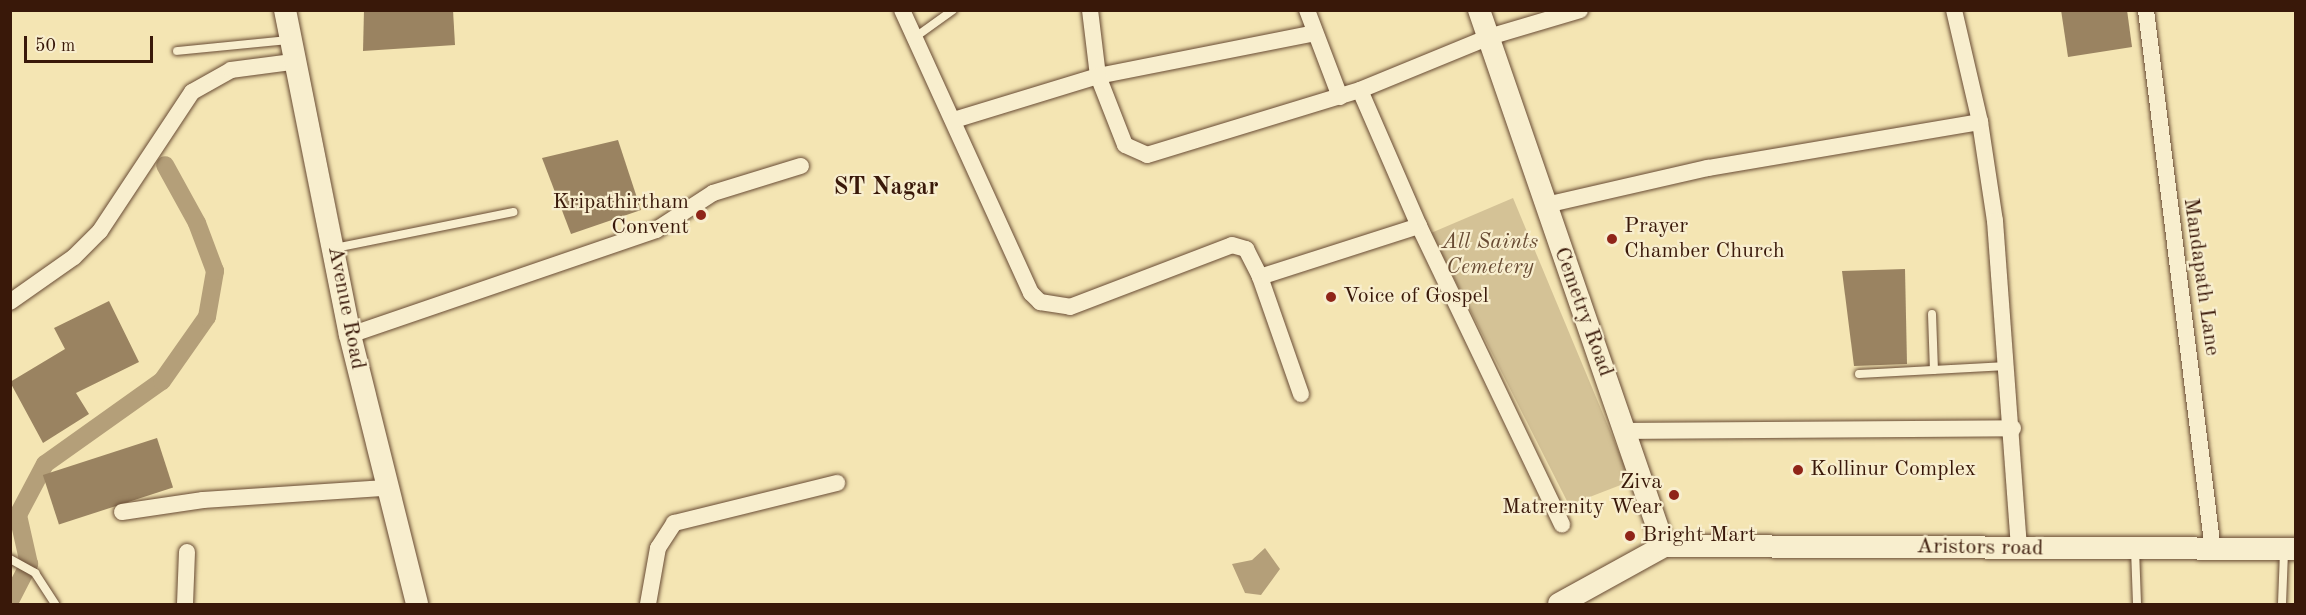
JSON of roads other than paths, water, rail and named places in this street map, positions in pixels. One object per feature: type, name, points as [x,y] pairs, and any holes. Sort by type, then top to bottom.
[{"type":"street","name":"Avenue Road","points":[[285,10],[290,51],[334,248],[350,335],[386,488],[417,604]]},
{"type":"street","points":[[902,10],[1031,293],[1040,302],[1070,307],[1232,245],[1246,249],[1260,277],[1301,394]]},
{"type":"street","points":[[1090,10],[1098,76],[1125,145],[1147,155],[1254,118],[1340,97],[1489,37],[1580,10]]},
{"type":"street","points":[[1307,10],[1340,97]]},
{"type":"street","name":"Cemetry Road","points":[[1479,10],[1664,546]]},
{"type":"street","points":[[1954,10],[1980,122],[2005,303],[2019,549]]},
{"type":"street","name":"Mandapath Lane","points":[[2146,10],[2213,550]]},
{"type":"street","points":[[954,120],[1098,76],[1316,33]]},
{"type":"street","points":[[10,302],[74,257],[100,231],[192,92],[231,70],[290,51]]},
{"type":"street","points":[[1360,90],[1419,226],[1563,525]]},
{"type":"street","points":[[1546,205],[1708,168],[1980,122]]},
{"type":"street","points":[[350,335],[656,230],[713,193],[801,166]]},
{"type":"street","points":[[1260,277],[1419,226]]},
{"type":"street","points":[[1625,431],[2013,428]]},
{"type":"street","points":[[648,604],[658,548],[674,523],[837,483]]},
{"type":"street","points":[[123,512],[203,500],[386,488]]},
{"type":"street","points":[[1559,604],[1664,546]]},
{"type":"street","name":"Aristors road","points":[[1664,546],[2290,549]]},
{"type":"street","points":[[186,604],[187,552]]},
{"type":"lane","points":[[914,38],[953,10]]},
{"type":"lane","points":[[177,51],[290,51]]},
{"type":"lane","points":[[334,248],[513,212]]},
{"type":"lane","points":[[1932,314],[1934,370]]},
{"type":"lane","points":[[1858,374],[2008,366]]},
{"type":"lane","points":[[2135,549],[2137,604]]},
{"type":"lane","points":[[2282,604],[2290,549]]},
{"type":"lane","points":[[13,560],[34,573],[55,604]]},
{"type":"waterway","points":[[10,601],[29,564],[18,515],[45,464],[162,381],[207,317],[215,271],[197,223],[165,165]]},
{"type":"place","name":"Kripathirtham Convent","points":[[701,215]]},
{"type":"place","name":"Prayer Chamber Church","points":[[1612,239]]},
{"type":"place","name":"Voice of Gospel","points":[[1331,297]]},
{"type":"place","name":"Kollinur Complex","points":[[1798,470]]},
{"type":"place","name":"Ziva Matrernity Wear","points":[[1674,495]]},
{"type":"place","name":"Bright Mart","points":[[1630,536]]},
{"type":"district","name":"ST Nagar","points":[[886,189]]},
{"type":"park label","name":"All Saints Cemetery","points":[[1490,254]]}]
